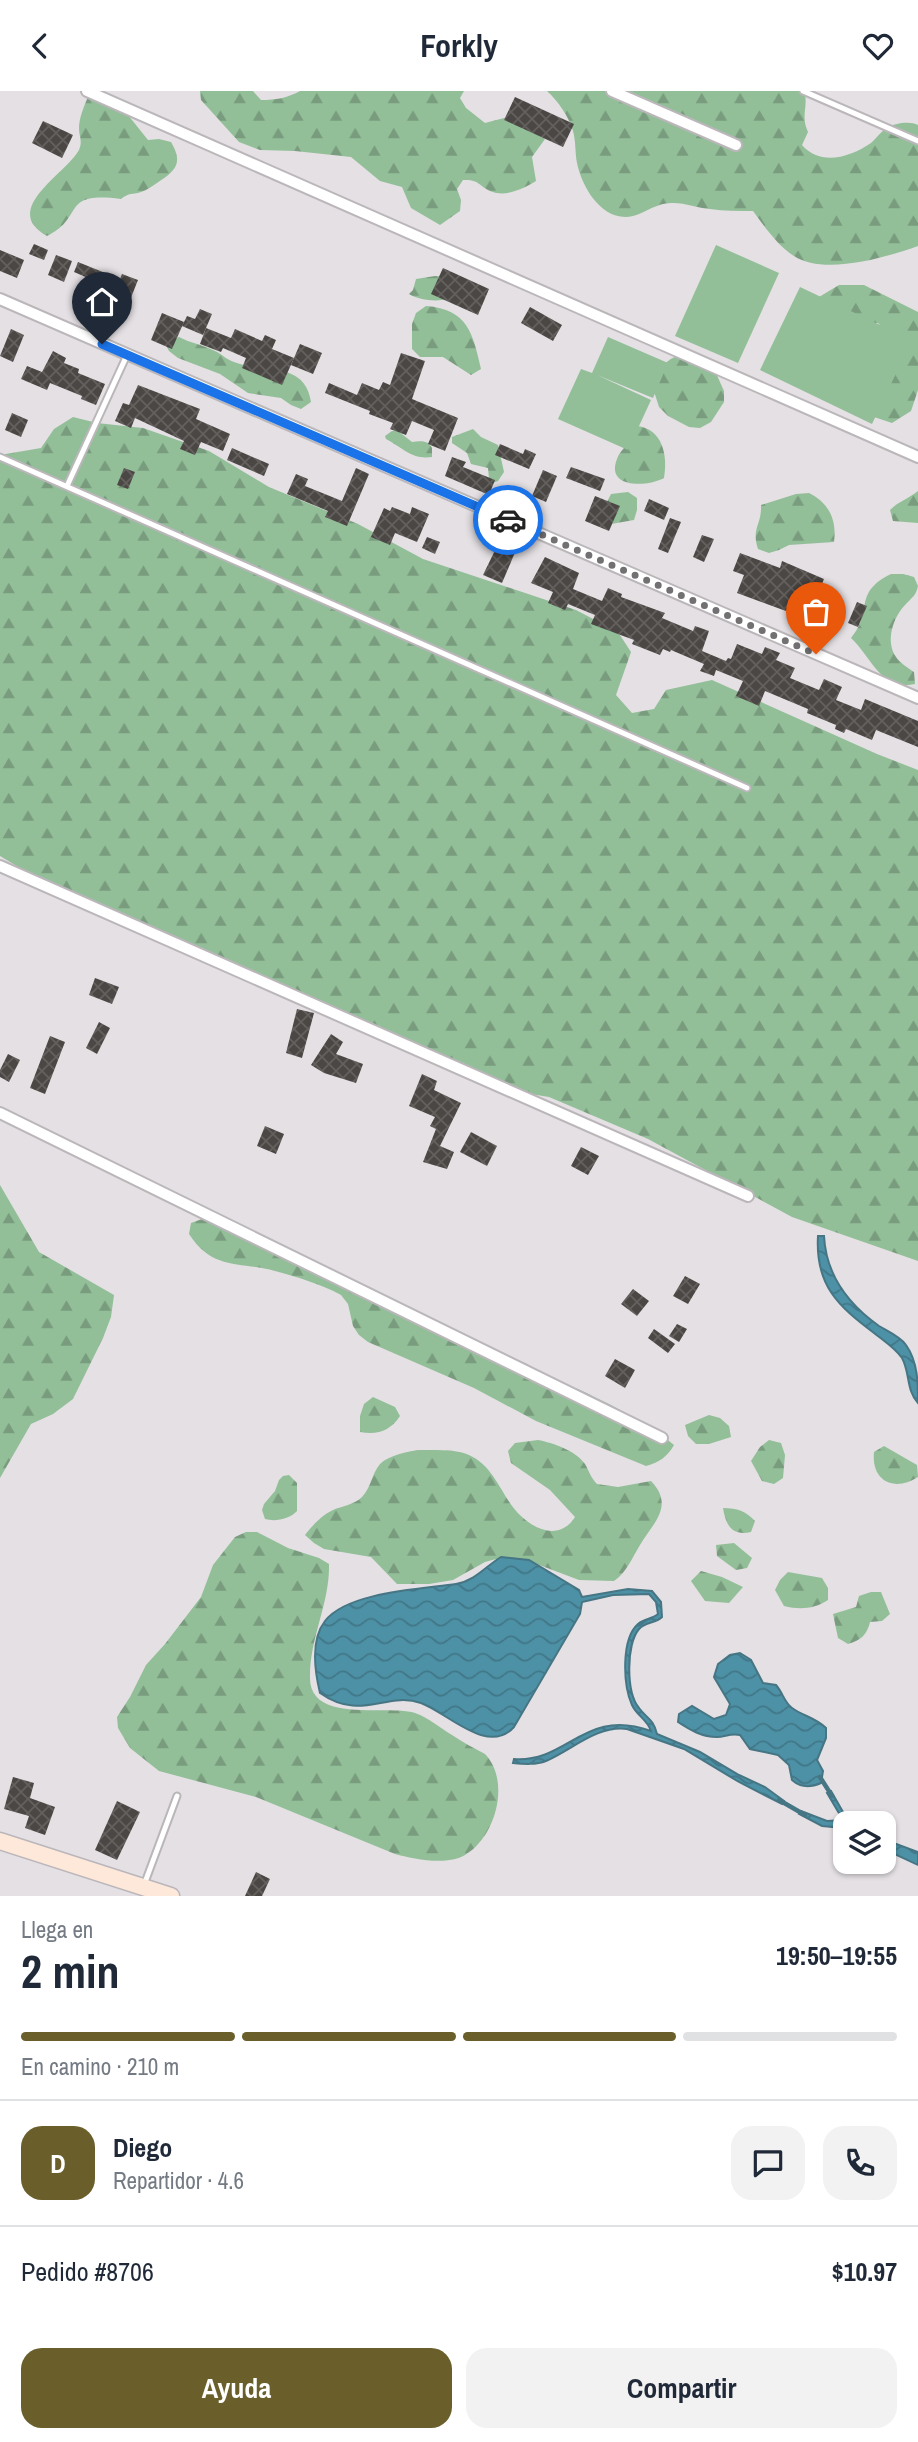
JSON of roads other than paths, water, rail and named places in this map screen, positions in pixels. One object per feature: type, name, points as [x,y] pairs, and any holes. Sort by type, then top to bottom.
[{"type":"main road","points":[[0,1842],[171,1896]]},
{"type":"street","points":[[87,91],[918,457]]},
{"type":"street","points":[[612,91],[736,145]]},
{"type":"street","points":[[0,299],[918,698]]},
{"type":"street","points":[[0,866],[748,1196]]},
{"type":"street","points":[[0,1113],[662,1438]]},
{"type":"lane","points":[[803,91],[918,141]]},
{"type":"lane","points":[[67,486],[127,355]]},
{"type":"lane","points":[[0,457],[747,788]]},
{"type":"lane","points":[[144,1887],[177,1796]]},
{"type":"water","points":[[818,1236],[824,1236],[834,1276],[849,1298],[868,1317],[906,1345],[917,1373],[918,1403],[899,1354],[850,1313],[831,1293],[820,1268]]},
{"type":"water","points":[[501,1557],[529,1560],[579,1590],[582,1597],[628,1589],[652,1591],[661,1602],[662,1617],[639,1629],[630,1656],[630,1680],[639,1708],[652,1722],[657,1734],[700,1752],[765,1787],[784,1801],[782,1804],[684,1749],[627,1729],[595,1734],[542,1762],[513,1763],[514,1759],[533,1758],[549,1753],[592,1730],[609,1726],[628,1725],[651,1731],[632,1705],[625,1675],[626,1651],[632,1631],[640,1622],[658,1614],[656,1602],[649,1594],[613,1595],[582,1602],[580,1614],[514,1727],[504,1735],[480,1735],[432,1708],[408,1700],[348,1705],[320,1693],[315,1666],[317,1637],[325,1621],[336,1611],[386,1593],[463,1582],[475,1577]]},
{"type":"water","points":[[740,1653],[751,1660],[763,1683],[776,1685],[792,1708],[826,1728],[826,1738],[817,1760],[823,1771],[821,1783],[806,1786],[795,1783],[789,1765],[778,1755],[750,1749],[740,1735],[706,1736],[678,1722],[679,1714],[692,1706],[714,1719],[726,1715],[730,1704],[714,1677],[718,1664],[730,1655]]},
{"type":"water","points":[[831,1791],[842,1811],[838,1811],[827,1793]]},
{"type":"water","points":[[801,1811],[833,1821],[833,1827],[822,1826],[799,1814]]},
{"type":"water","points":[[896,1844],[918,1852],[918,1865],[896,1855]]},
{"type":"waterway","points":[[820,1777],[832,1796]]},
{"type":"waterway","points":[[779,1800],[805,1815]]}]
